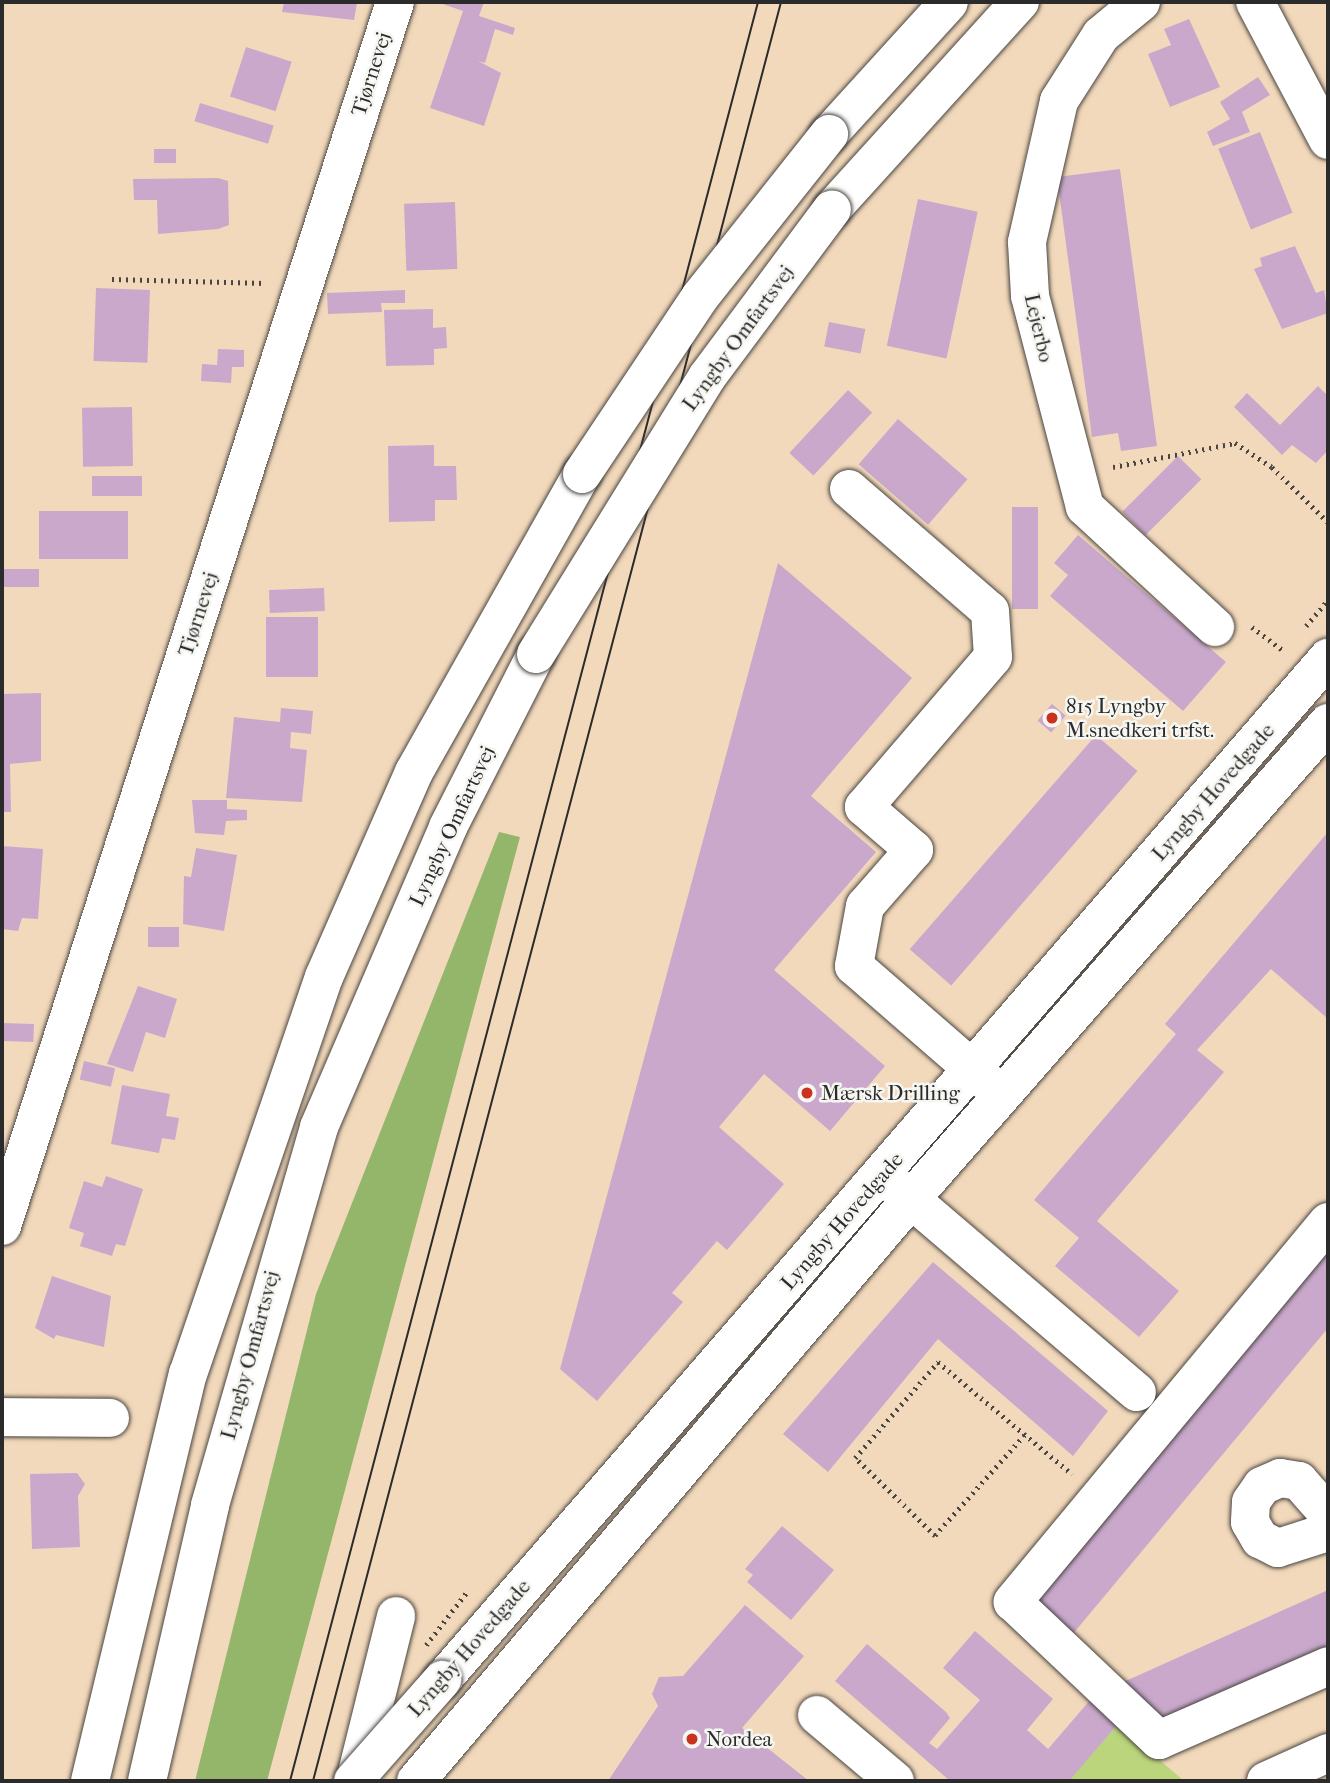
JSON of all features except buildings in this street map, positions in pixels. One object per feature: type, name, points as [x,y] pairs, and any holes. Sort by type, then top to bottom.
[{"type":"main road","name":"Tjørnevej","points":[[2,1226],[395,2]]},
{"type":"main road","points":[[90,1781],[188,1374],[324,977],[415,772],[582,474],[700,297],[829,134],[949,2]]},
{"type":"main road","name":"Lyngby Omfartsvej","points":[[147,1781],[210,1505],[319,1127],[447,827],[536,654],[707,377],[832,209],[1020,2]]},
{"type":"main road","name":"Lejerbo","points":[[1141,2],[1101,35],[1064,91],[1027,242],[1030,296],[1085,507],[1215,627]]},
{"type":"main road","points":[[1255,2],[1328,140]]},
{"type":"main road","points":[[849,489],[990,611],[993,657],[864,807],[914,850],[865,906],[854,966],[988,1082]]},
{"type":"main road","name":"Lyngby Hovedgade","points":[[354,1781],[442,1680],[897,1187],[988,1082],[1185,825],[1328,658]]},
{"type":"main road","name":"Lyngby Hovedgade","points":[[988,1082],[1215,852],[1328,723]]},
{"type":"main road","points":[[1185,825],[1215,852]]},
{"type":"main road","points":[[897,1187],[1137,1392]]},
{"type":"main road","name":"Lyngby Hovedgade","points":[[416,1781],[897,1187]]},
{"type":"main road","points":[[1328,1222],[1013,1602],[1159,1740],[1328,1665]]},
{"type":"main road","points":[[2,1417],[110,1418]]},
{"type":"main road","points":[[1328,1514],[1299,1481],[1289,1479],[1262,1486],[1251,1502],[1255,1530],[1278,1548],[1328,1532]]},
{"type":"main road","points":[[354,1781],[396,1616]]},
{"type":"main road","points":[[817,1715],[895,1781]]},
{"type":"main road","points":[[1266,1781],[1328,1753]]},
{"type":"path","points":[[111,279],[304,284]]},
{"type":"path","points":[[1077,474],[1235,443],[1272,467],[1328,522]]},
{"type":"path","points":[[1025,1435],[936,1536],[855,1458],[938,1362],[1100,1497]]},
{"type":"green space","points":[[499,832],[520,837],[267,1781],[195,1781],[316,1294]]},
{"type":"green space","points":[[1118,1724],[1184,1781],[1068,1781]]},
{"type":"tram line","points":[[290,1781],[758,2]]},
{"type":"tram line","points":[[313,1781],[781,2]]},
{"type":"place","name":"815 Lyngby M.snedkeri trfst.","points":[[1052,718]]},
{"type":"place","name":"Mærsk Drilling","points":[[807,1093]]},
{"type":"place","name":"Nordea","points":[[692,1739]]}]
